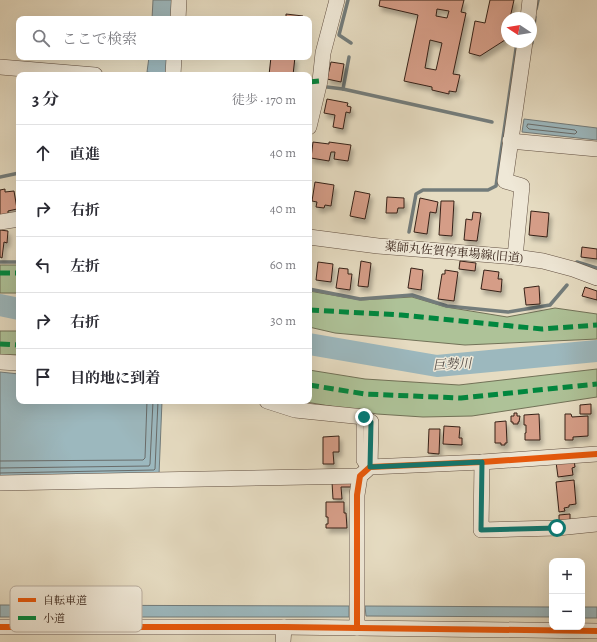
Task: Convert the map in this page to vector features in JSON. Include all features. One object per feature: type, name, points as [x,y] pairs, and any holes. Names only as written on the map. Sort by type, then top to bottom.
[{"type":"street","points":[[178,16],[179,0]]},
{"type":"street","points":[[312,114],[323,53],[337,0]]},
{"type":"street","points":[[529,12],[530,0]]},
{"type":"street","points":[[515,257],[522,186],[504,181],[524,48]]},
{"type":"street","points":[[173,72],[174,60]]},
{"type":"street","points":[[0,67],[59,72]]},
{"type":"street","points":[[510,141],[597,149]]},
{"type":"street","points":[[0,222],[16,219]]},
{"type":"street","name":"薬師丸佐賀停車場線(旧道)","points":[[312,237],[378,246],[515,257],[543,261],[597,278]]},
{"type":"street","points":[[0,362],[16,362]]},
{"type":"street","points":[[276,404],[295,410],[364,417],[371,422],[364,469],[357,495],[356,617]]},
{"type":"street","points":[[0,483],[364,469],[597,454]]},
{"type":"street","points":[[482,462],[481,530],[557,528],[597,524]]},
{"type":"street","points":[[142,627],[284,627],[356,617],[597,631]]},
{"type":"street","points":[[283,642],[284,627]]},
{"type":"green space","points":[[0,265],[16,265],[16,293],[0,293]]},
{"type":"green space","points":[[312,292],[361,300],[412,297],[446,307],[507,317],[555,308],[597,314],[597,339],[465,345],[335,333],[312,328]]},
{"type":"green space","points":[[0,331],[16,331],[16,355],[0,355]]},
{"type":"green space","points":[[597,369],[597,397],[472,416],[423,417],[377,414],[312,403],[312,370],[365,379],[459,385]]},
{"type":"water","points":[[153,0],[172,0],[171,16],[152,16]]},
{"type":"water","points":[[149,60],[167,60],[166,72],[147,72]]},
{"type":"water","points":[[524,119],[597,128],[597,140],[522,132]]},
{"type":"water","points":[[0,372],[16,374],[16,404],[162,404],[159,475],[0,476]]},
{"type":"water","points":[[0,605],[10,605],[10,617],[0,617]]},
{"type":"water","points":[[142,605],[349,606],[349,617],[142,617]]},
{"type":"water","points":[[365,606],[549,607],[549,617],[366,616]]},
{"type":"water","points":[[585,607],[597,607],[597,618],[585,618]]},
{"type":"building","points":[[380,0],[464,0],[461,12],[466,13],[453,74],[460,75],[456,92],[449,91],[449,94],[432,90],[432,87],[404,81],[418,15],[379,6]],"holes":[[[437,9],[449,11],[447,18],[436,16]],[[430,40],[442,43],[436,70],[425,68]]]},
{"type":"building","points":[[490,0],[514,0],[511,12],[501,12],[501,43],[480,56],[469,53],[475,21],[485,23]]},
{"type":"building","points":[[286,14],[303,16],[286,16]]},
{"type":"building","points":[[271,60],[295,60],[293,72],[269,72]]},
{"type":"building","points":[[331,62],[344,64],[341,82],[327,79]]},
{"type":"building","points":[[327,99],[348,103],[347,106],[351,107],[350,113],[346,112],[343,129],[333,127],[335,115],[324,113]]},
{"type":"building","points":[[313,142],[329,144],[329,142],[351,145],[348,161],[334,159],[335,152],[331,152],[329,161],[312,158]]},
{"type":"building","points":[[315,182],[334,185],[331,206],[325,205],[324,208],[316,207],[317,202],[312,201]]},
{"type":"building","points":[[5,189],[5,192],[14,191],[16,209],[8,211],[8,214],[0,215],[0,190]]},
{"type":"building","points":[[355,191],[370,194],[365,219],[350,216]]},
{"type":"building","points":[[387,197],[404,198],[404,208],[398,208],[397,213],[386,213]]},
{"type":"building","points":[[420,198],[438,202],[436,213],[430,212],[427,234],[414,232]]},
{"type":"building","points":[[441,201],[454,201],[452,236],[439,235]]},
{"type":"building","points":[[531,211],[549,213],[547,237],[529,235]]},
{"type":"building","points":[[473,212],[481,213],[477,241],[464,240],[466,219],[472,220]]},
{"type":"building","points":[[0,230],[8,231],[7,243],[4,242],[2,258],[0,257]]},
{"type":"building","points":[[582,247],[597,249],[597,259],[581,257]]},
{"type":"building","points":[[361,261],[371,263],[368,287],[358,286]]},
{"type":"building","points":[[460,261],[476,263],[475,271],[459,269]]},
{"type":"building","points":[[318,262],[333,264],[331,282],[316,280]]},
{"type":"building","points":[[339,268],[348,269],[348,274],[352,274],[350,290],[336,288]]},
{"type":"building","points":[[411,268],[423,270],[421,290],[408,288]]},
{"type":"building","points":[[445,270],[458,272],[454,301],[438,299],[442,274],[445,274]]},
{"type":"building","points":[[484,270],[499,272],[498,279],[502,279],[501,292],[481,289]]},
{"type":"building","points":[[539,286],[540,304],[526,305],[524,288]]},
{"type":"building","points":[[585,287],[597,291],[597,300],[582,296]]},
{"type":"building","points":[[591,404],[591,414],[580,414],[580,405]]},
{"type":"building","points":[[514,413],[517,413],[517,416],[520,416],[518,424],[513,424],[513,422],[511,422],[511,416],[514,416]]},
{"type":"building","points":[[539,414],[540,440],[525,440],[526,425],[524,425],[524,415]]},
{"type":"building","points":[[565,414],[571,414],[572,417],[588,416],[588,436],[573,437],[573,440],[565,440]]},
{"type":"building","points":[[506,421],[507,443],[505,443],[505,445],[501,445],[501,443],[495,443],[495,422]]},
{"type":"building","points":[[444,426],[460,427],[459,438],[462,438],[462,445],[443,444]]},
{"type":"building","points":[[429,429],[440,429],[439,454],[428,453]]},
{"type":"building","points":[[339,436],[339,452],[333,452],[334,464],[323,464],[323,437]]},
{"type":"building","points":[[574,460],[575,467],[572,468],[573,475],[558,477],[556,462]]},
{"type":"building","points":[[574,480],[576,504],[569,505],[569,507],[564,508],[565,511],[559,512],[556,482]]},
{"type":"building","points":[[353,481],[353,487],[341,487],[342,499],[333,499],[332,482]]},
{"type":"building","points":[[326,502],[344,502],[344,513],[346,513],[347,528],[326,528],[326,524],[328,524],[328,517],[326,517]]},
{"type":"building","points":[[570,514],[570,521],[559,522],[559,515]]},
{"type":"waterway","points":[[348,0],[339,35],[351,43]]},
{"type":"waterway","points":[[536,9],[538,0]]},
{"type":"waterway","points":[[409,232],[416,194],[423,190],[488,190],[496,186],[516,48]]},
{"type":"waterway","points":[[343,89],[349,57]]},
{"type":"waterway","points":[[327,87],[343,89],[492,122]]},
{"type":"waterway","points":[[0,177],[16,174]]},
{"type":"waterway","points":[[0,262],[16,262]]},
{"type":"waterway","points":[[577,262],[597,268]]},
{"type":"waterway","points":[[312,290],[360,299],[412,295],[447,306],[508,312],[550,305],[567,285]]},
{"type":"waterway","name":"巨勢川","points":[[0,305],[16,308]]},
{"type":"waterway","name":"巨勢川","points":[[312,345],[437,366],[597,351]]},
{"type":"marked path","points":[[312,82],[320,81]]},
{"type":"marked path","points":[[0,273],[16,273]]},
{"type":"marked path","points":[[312,310],[401,315],[542,329],[597,325]]},
{"type":"marked path","points":[[0,344],[16,345]]},
{"type":"marked path","points":[[312,385],[365,394],[461,398],[597,384]]},
{"type":"cycle path","points":[[357,628],[357,495],[360,476],[370,467],[482,462],[597,454]]},
{"type":"cycle path","points":[[0,627],[10,627]]},
{"type":"cycle path","points":[[142,627],[284,627],[597,631]]},
{"type":"route","points":[[364,417],[371,422],[370,467],[482,462],[481,530],[557,528]]}]
